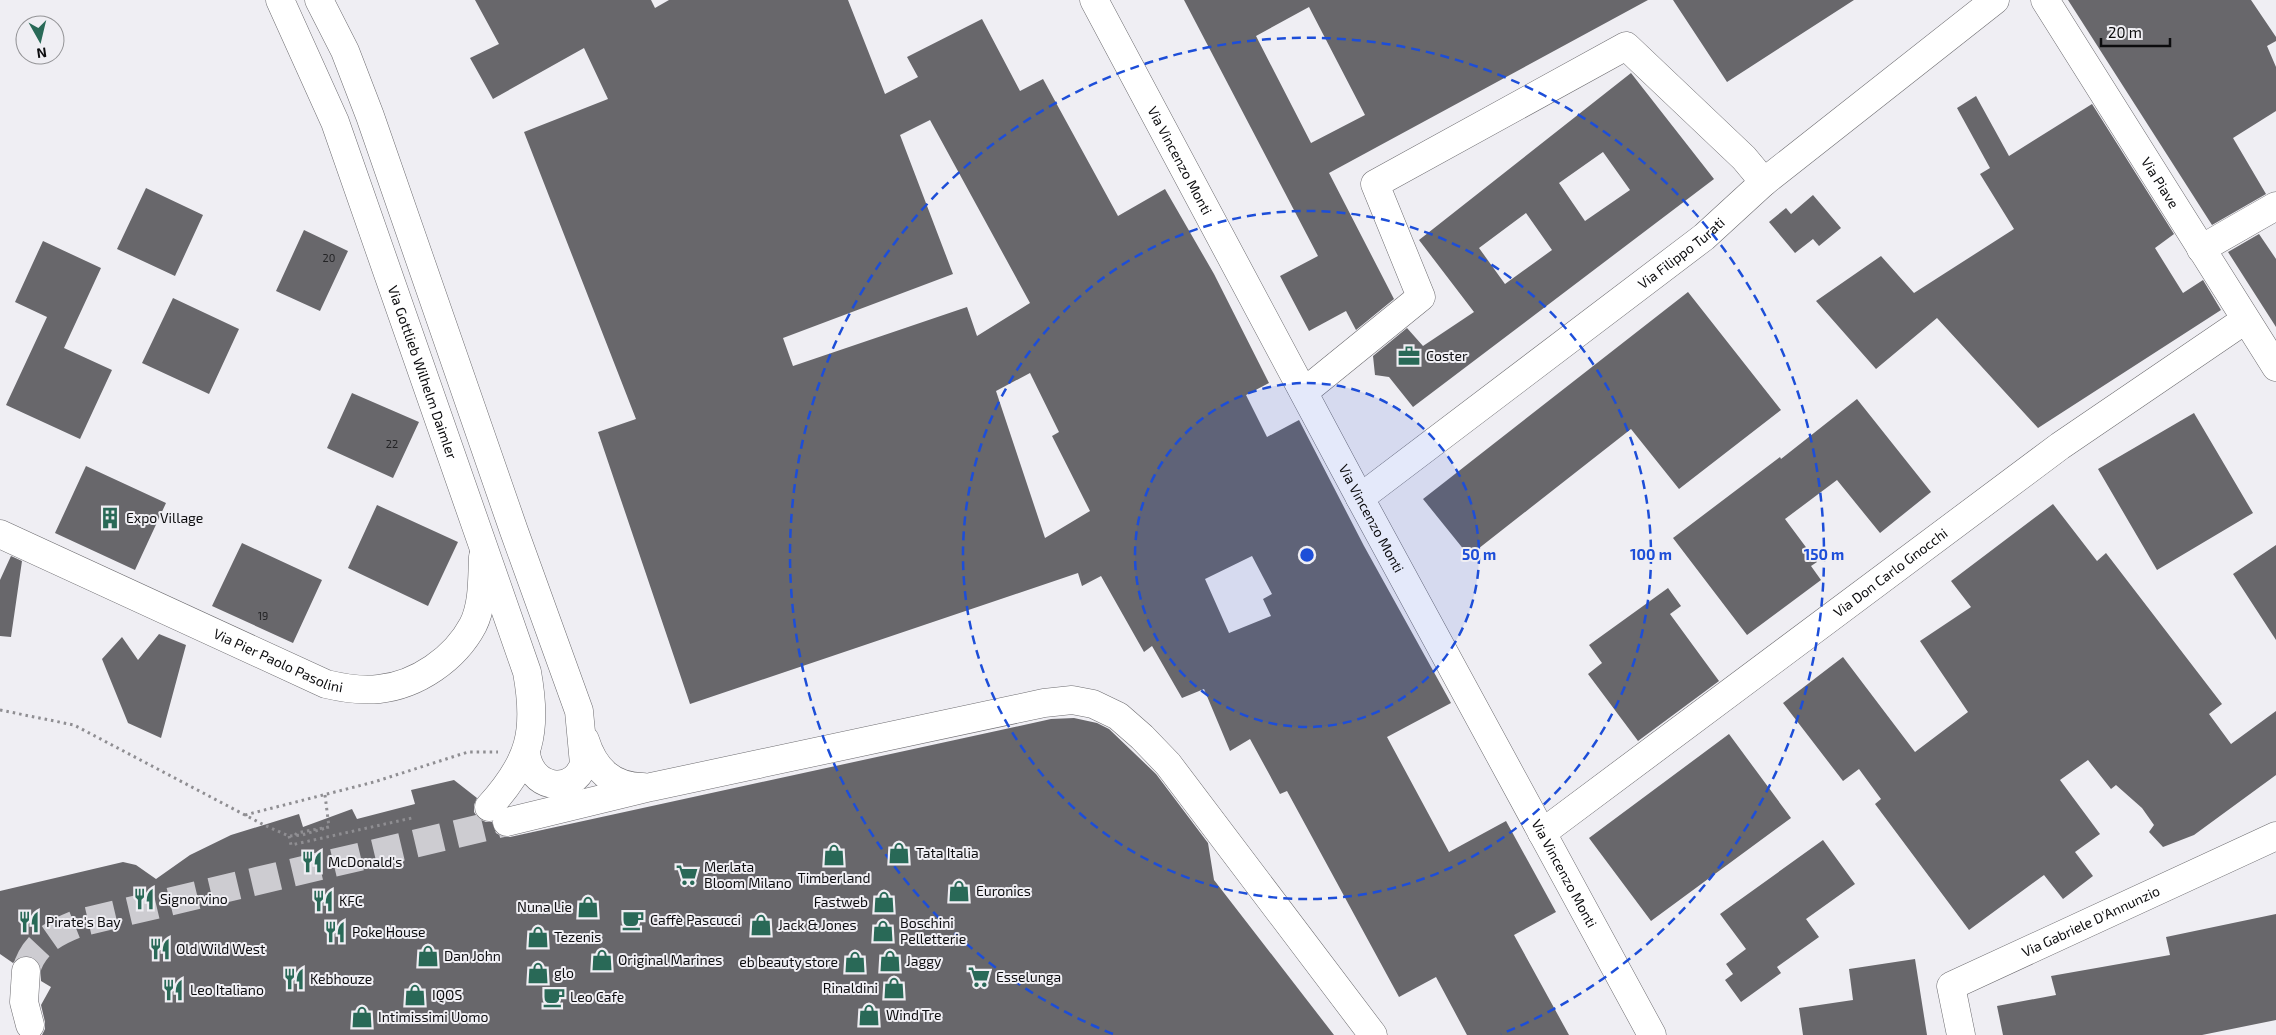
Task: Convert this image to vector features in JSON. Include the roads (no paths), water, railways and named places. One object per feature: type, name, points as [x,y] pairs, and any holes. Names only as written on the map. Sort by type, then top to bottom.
[{"type":"street","name":"Via Gottlieb Wilhelm Daimler","points":[[280,0],[335,122],[528,672],[532,698],[532,717],[516,752]]},
{"type":"street","points":[[318,0],[345,51],[370,116],[514,531],[579,711],[584,764],[581,772],[567,782],[548,784],[539,780],[527,762],[516,752]]},
{"type":"street","name":"Via Vincenzo Monti","points":[[1094,0],[1360,498],[1652,1035]]},
{"type":"street","name":"Via Filippo Turati","points":[[1360,498],[1704,237],[1764,182],[1995,0]]},
{"type":"street","name":"Via Piave","points":[[2045,0],[2245,320],[2276,366]]},
{"type":"street","points":[[1304,392],[1421,297],[1375,184],[1626,46],[1744,158],[1764,182]]},
{"type":"street","points":[[2201,249],[2276,206]]},
{"type":"street","name":"Via Don Carlo Gnocchi","points":[[1542,833],[2060,446],[2245,320]]},
{"type":"street","name":"Via Pier Paolo Pasolini","points":[[0,534],[326,684],[351,689],[379,689],[406,684],[429,671],[453,653],[473,624],[481,598],[484,544]]},
{"type":"street","points":[[516,752],[518,770],[507,787],[498,814],[651,787],[1044,703],[1072,700],[1093,704],[1118,716],[1168,764],[1373,1035]]},
{"type":"street","points":[[581,729],[588,752],[603,773],[620,784],[651,787]]},
{"type":"street","points":[[1192,796],[1197,828]]},
{"type":"street","name":"Via Gabriele D'Annunzio","points":[[1961,1035],[1951,986],[2276,836]]},
{"type":"street","points":[[26,971],[24,1002],[30,1025]]},
{"type":"tunnel","points":[[26,971],[34,953],[46,940],[79,923],[507,822]]},
{"type":"place","name":"Coster","points":[[1409,356]]},
{"type":"place","name":"Expo Village","points":[[110,518]]},
{"type":"place","name":"Tata Italia","points":[[899,853]]},
{"type":"place","name":"Timberland","points":[[834,855]]},
{"type":"place","name":"McDonald's","points":[[312,862]]},
{"type":"place","name":"Merlata Bloom Milano","points":[[687,875]]},
{"type":"place","name":"Euronics","points":[[959,891]]},
{"type":"place","name":"Signorvino","points":[[144,899]]},
{"type":"place","name":"KFC","points":[[323,901]]},
{"type":"place","name":"Fastweb","points":[[884,902]]},
{"type":"place","name":"Nuna Lie","points":[[588,907]]},
{"type":"place","name":"Caffè Pascucci","points":[[633,920]]},
{"type":"place","name":"Pirate's Bay","points":[[29,922]]},
{"type":"place","name":"Jack & Jones","points":[[761,925]]},
{"type":"place","name":"Boschini Pelletterie","points":[[883,931]]},
{"type":"place","name":"Poke House","points":[[335,932]]},
{"type":"place","name":"Tezenis","points":[[538,937]]},
{"type":"place","name":"Old Wild West","points":[[160,949]]},
{"type":"place","name":"Dan John","points":[[428,956]]},
{"type":"place","name":"Original Marines","points":[[602,960]]},
{"type":"place","name":"Jaggy","points":[[890,961]]},
{"type":"place","name":"eb beauty store","points":[[855,962]]},
{"type":"place","name":"glo","points":[[538,973]]},
{"type":"place","name":"Esselunga","points":[[979,977]]},
{"type":"place","name":"Kebhouze","points":[[294,979]]},
{"type":"place","name":"Rinaldini","points":[[894,988]]},
{"type":"place","name":"Leo Italiano","points":[[173,990]]},
{"type":"place","name":"IQOS","points":[[415,995]]},
{"type":"place","name":"Leo Cafe","points":[[554,997]]},
{"type":"place","name":"Wind Tre","points":[[869,1015]]},
{"type":"place","name":"Intimissimi Uomo","points":[[362,1017]]}]
